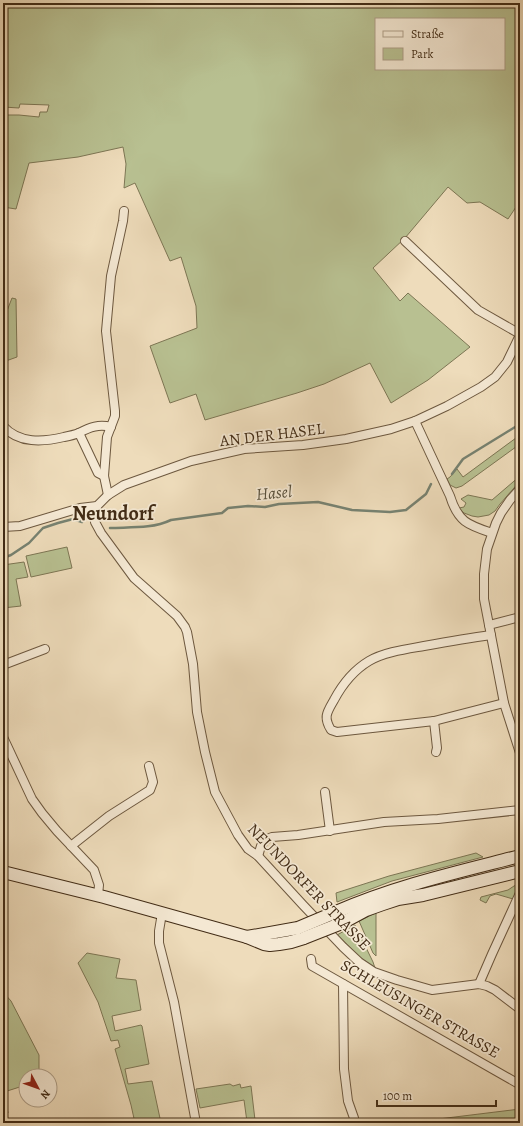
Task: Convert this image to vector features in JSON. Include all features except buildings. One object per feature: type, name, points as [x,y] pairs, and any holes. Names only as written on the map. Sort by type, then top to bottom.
[{"type":"main road","points":[[339,918],[358,902],[400,888],[520,856]]},
{"type":"main road","points":[[3,872],[98,895],[247,937],[301,933],[339,918],[398,899],[424,895],[518,872]]},
{"type":"street","points":[[108,495],[104,476],[107,437],[115,411],[106,331],[107,310],[111,276],[124,211]]},
{"type":"street","points":[[405,241],[478,310],[520,335]]},
{"type":"street","name":"AN DER HASEL","points":[[97,506],[108,495],[124,485],[191,461],[244,449],[303,445],[346,439],[390,429],[415,421],[447,406],[481,387],[495,377],[508,362],[520,335]]},
{"type":"street","points":[[415,421],[450,496],[454,509],[467,524],[492,533]]},
{"type":"street","points":[[3,426],[12,434],[24,439],[40,442],[50,441],[79,433],[94,426],[111,427]]},
{"type":"street","points":[[79,433],[98,473],[104,476]]},
{"type":"street","points":[[520,489],[501,513],[492,533],[487,549],[484,574],[484,599],[504,703],[517,737],[520,753]]},
{"type":"street","points":[[3,527],[20,526],[80,508],[97,506]]},
{"type":"street","name":"NEUNDORFER STRASSE","points":[[97,506],[94,514],[95,522],[101,533],[134,578],[177,616],[185,627],[193,664],[197,712],[215,792],[238,835],[248,849],[258,856],[336,940],[359,962],[374,972],[432,990],[480,984]]},
{"type":"street","points":[[489,625],[520,617]]},
{"type":"street","points":[[491,635],[397,651],[369,661],[346,682],[335,698],[328,711],[326,718],[327,724],[331,730],[337,732],[434,721],[504,703]]},
{"type":"street","points":[[3,665],[45,649]]},
{"type":"street","points":[[434,721],[437,748],[436,752]]},
{"type":"street","points":[[3,737],[32,799],[57,832],[94,870],[100,885],[98,895]]},
{"type":"street","points":[[71,846],[109,816],[150,790],[153,782],[149,766]]},
{"type":"street","points":[[325,792],[330,831]]},
{"type":"street","points":[[258,856],[265,840],[272,837],[330,831],[384,822],[438,819],[520,810]]},
{"type":"street","points":[[520,893],[480,984],[495,990],[520,1009]]},
{"type":"street","points":[[162,913],[159,943],[174,1002],[196,1123]]},
{"type":"street","name":"SCHLEUSINGER STRASSE","points":[[311,958],[312,966],[517,1083],[520,1083]]},
{"type":"street","points":[[343,984],[344,1068],[348,1101],[354,1118]]},
{"type":"street","points":[[520,1019],[520,1032]]},
{"type":"green space","points":[[3,3],[520,3],[520,201],[508,219],[480,202],[467,203],[448,187],[405,238],[373,268],[400,301],[408,293],[470,347],[428,380],[391,403],[370,363],[324,384],[205,420],[196,394],[170,403],[150,346],[197,328],[196,306],[181,257],[170,261],[135,183],[124,188],[126,164],[123,147],[78,157],[29,163],[16,209],[3,207],[3,115],[39,117],[40,112],[47,112],[49,105],[20,104],[19,108],[3,107]]},
{"type":"green space","points":[[12,298],[16,299],[17,357],[3,362],[3,321]]},
{"type":"green space","points":[[520,435],[520,444],[462,486],[456,488],[450,485],[447,479],[457,469],[463,477]]},
{"type":"green space","points":[[520,476],[520,481],[495,511],[489,515],[478,517],[472,516],[464,513],[459,508],[464,507],[466,503],[461,499],[468,495],[492,500]]},
{"type":"green space","points":[[67,547],[72,568],[31,577],[26,556]]},
{"type":"green space","points":[[24,562],[28,577],[16,579],[21,606],[3,608],[3,565]]},
{"type":"green space","points":[[476,853],[483,857],[392,881],[337,902],[336,893],[389,876]]},
{"type":"green space","points":[[520,883],[513,899],[496,894],[490,896],[486,903],[480,900],[481,897],[508,890]]},
{"type":"green space","points":[[376,913],[376,956],[373,953],[359,921]]},
{"type":"green space","points":[[355,925],[375,968],[361,958],[337,935]]},
{"type":"green space","points":[[87,953],[120,959],[116,978],[136,980],[141,1010],[112,1016],[115,1031],[142,1026],[149,1064],[125,1069],[128,1084],[152,1081],[161,1123],[135,1123],[115,1049],[120,1047],[118,1040],[111,1041],[98,1002],[78,963]]},
{"type":"green space","points":[[3,992],[11,1001],[39,1055],[39,1068],[18,1068],[18,1088],[4,1092],[8,1113],[3,1115]]},
{"type":"green space","points":[[230,1084],[233,1086],[240,1084],[241,1088],[251,1086],[255,1120],[247,1122],[244,1100],[200,1108],[196,1089]]},
{"type":"green space","points":[[520,1109],[520,1123],[406,1123]]},
{"type":"waterway","name":"Hasel","points":[[452,474],[463,459],[520,424]]},
{"type":"waterway","name":"Hasel","points":[[110,528],[149,526],[171,520],[222,513],[228,508],[248,506],[265,507],[279,504],[318,502],[352,510],[390,512],[406,510],[426,494],[431,484]]},
{"type":"waterway","name":"Hasel","points":[[3,558],[11,555],[29,543],[43,528],[73,519],[82,522]]},
{"type":"district","name":"Neundorf","points":[[113,513]]}]
